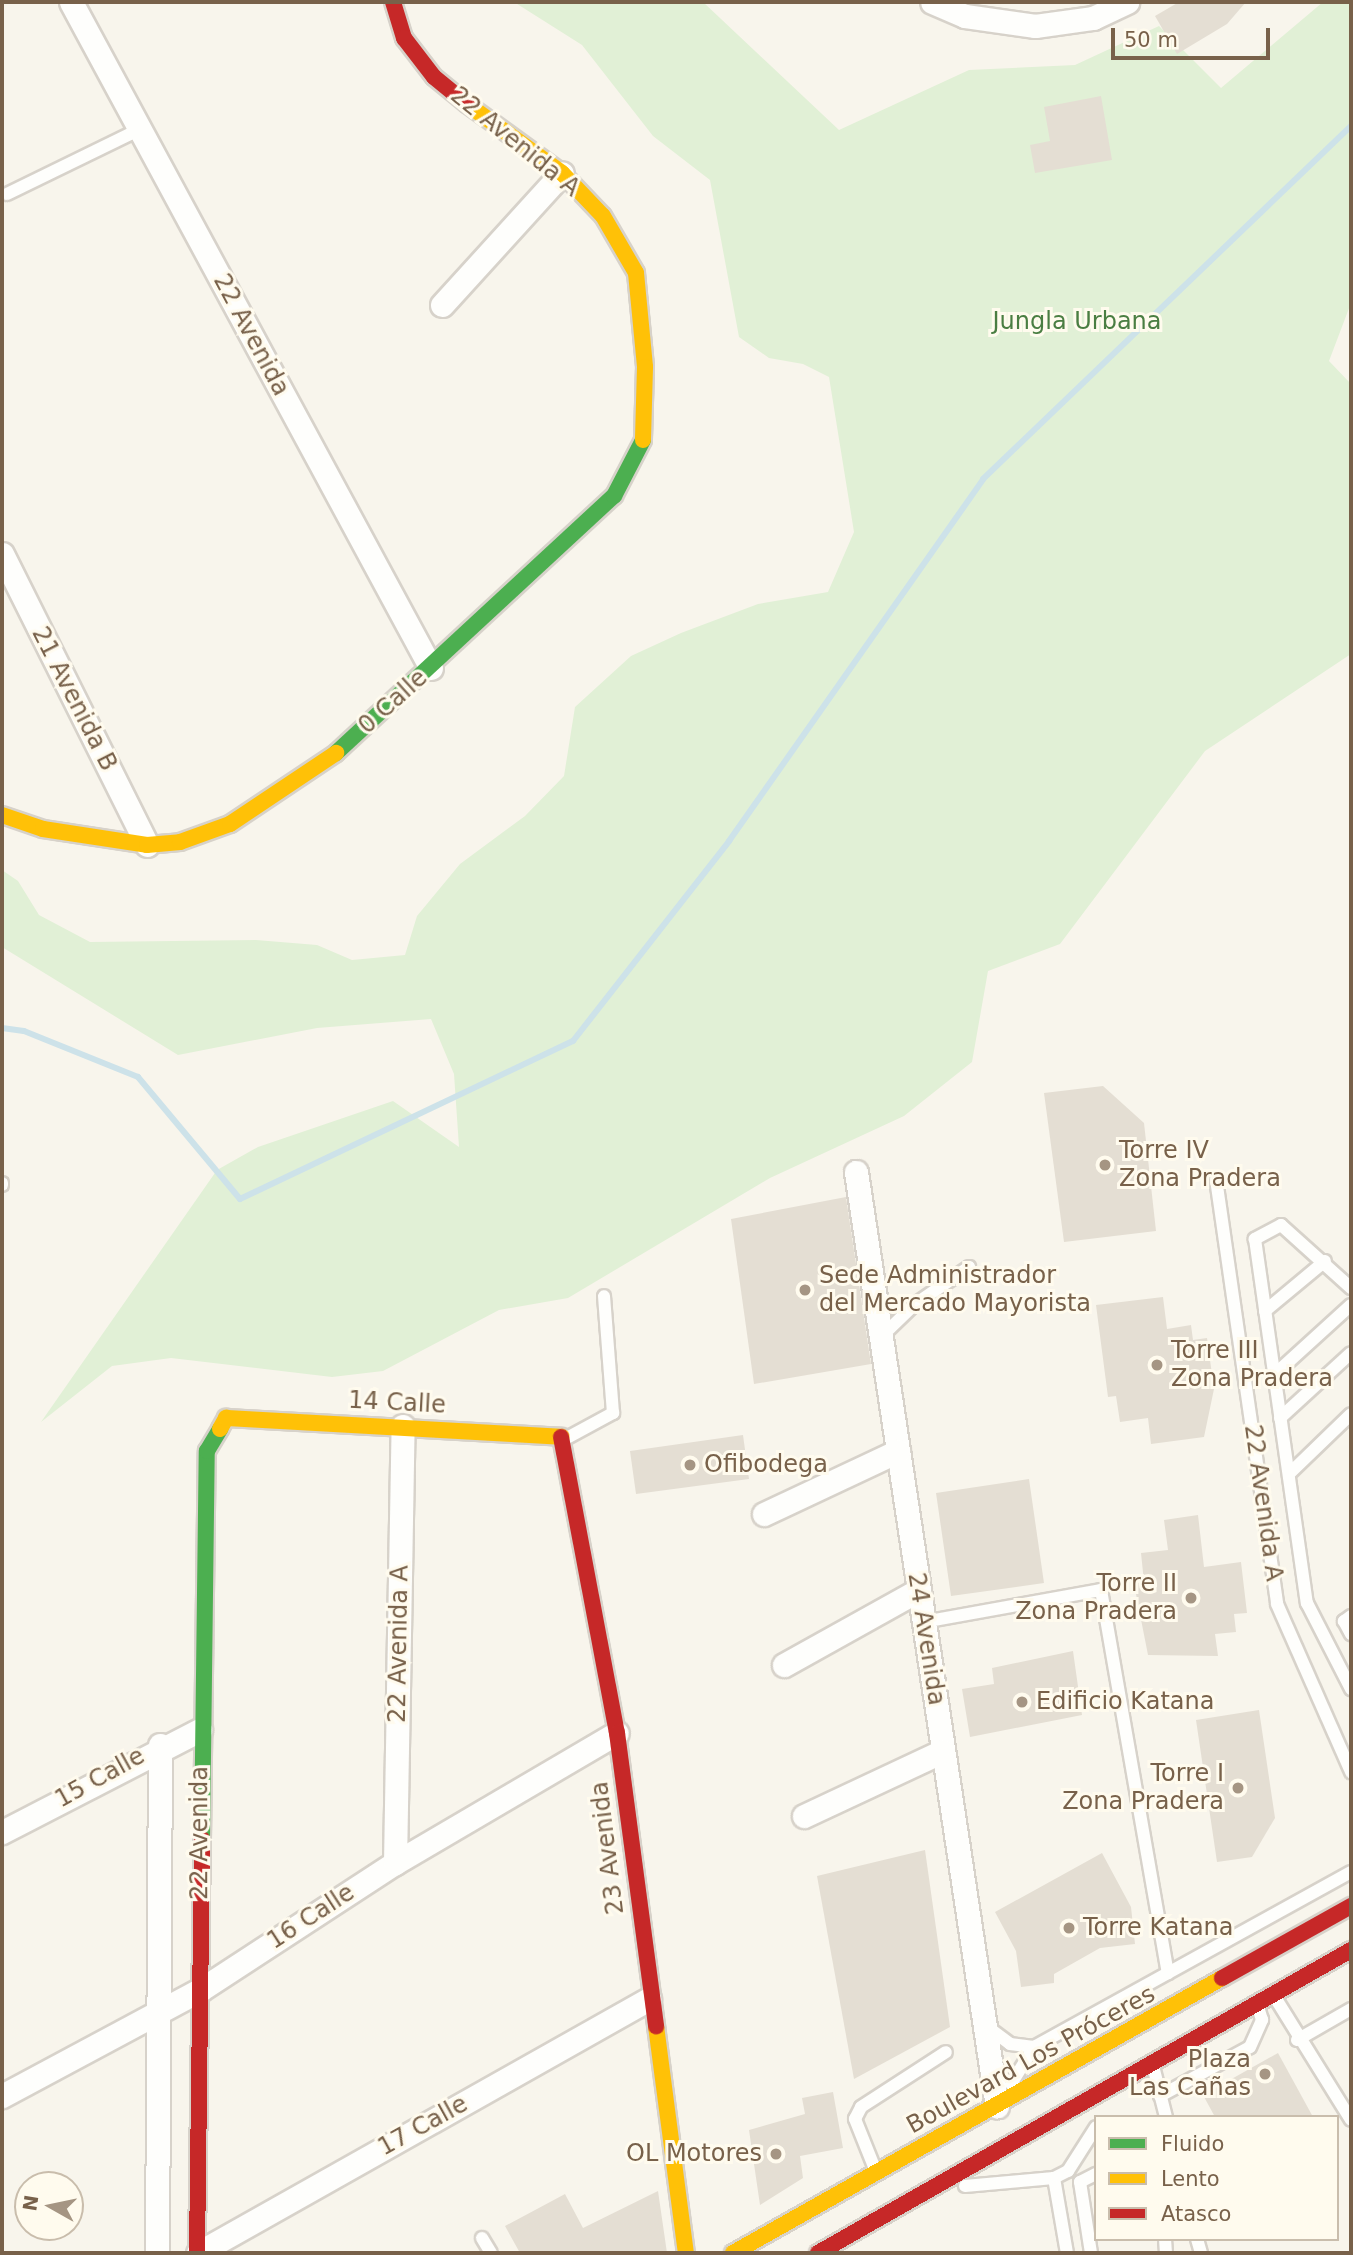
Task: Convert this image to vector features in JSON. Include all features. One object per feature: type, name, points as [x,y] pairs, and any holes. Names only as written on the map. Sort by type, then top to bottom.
[{"type":"main road","name":"22 Avenida A","points":[[393,2],[404,38],[434,77],[517,145],[562,173],[603,216],[636,273],[645,367]]},
{"type":"main road","name":"0 Calle","points":[[2,815],[43,829],[147,845],[180,842],[230,824],[318,769],[431,668],[614,496],[643,438],[645,367]]},
{"type":"main road","name":"14 Calle","points":[[226,1418],[550,1432],[565,1439]]},
{"type":"main road","name":"22 Avenida","points":[[197,2253],[200,1730],[207,1451],[226,1418]]},
{"type":"main road","name":"23 Avenida","points":[[565,1439],[617,1733],[649,1999],[686,2253]]},
{"type":"main road","name":"Boulevard Los Próceres","points":[[733,2253],[1351,1906]]},
{"type":"main road","points":[[818,2253],[1126,2075],[1351,1950]]},
{"type":"street","name":"22 Avenida","points":[[71,2],[431,668]]},
{"type":"street","points":[[932,2],[965,16],[1035,26],[1093,18],[1127,2]]},
{"type":"street","points":[[442,305],[562,173]]},
{"type":"street","name":"21 Avenida B","points":[[2,554],[147,845]]},
{"type":"street","name":"24 Avenida","points":[[856,1172],[997,2106]]},
{"type":"street","name":"22 Avenida A","points":[[395,1863],[403,1426]]},
{"type":"street","points":[[764,1514],[898,1451]]},
{"type":"street","points":[[784,1665],[919,1590]]},
{"type":"street","name":"15 Calle","points":[[2,1832],[160,1745],[200,1730]]},
{"type":"street","name":"16 Calle","points":[[2,2096],[200,1990],[395,1863],[617,1733]]},
{"type":"street","name":"22 Avenida","points":[[157,2253],[160,1745]]},
{"type":"street","points":[[804,1816],[943,1751]]},
{"type":"street","name":"17 Calle","points":[[197,2253],[649,1999]]},
{"type":"lane","points":[[6,194],[140,129]]},
{"type":"lane","name":"22 Avenida A","points":[[1216,1179],[1277,1604],[1351,1772]]},
{"type":"lane","points":[[1351,1288],[1325,1261],[1281,1225],[1255,1239],[1280,1418],[1291,1472],[1307,1603],[1351,1689]]},
{"type":"lane","points":[[1265,1311],[1325,1261]]},
{"type":"lane","points":[[881,1338],[969,1267]]},
{"type":"lane","points":[[565,1439],[612,1413],[604,1296]]},
{"type":"lane","points":[[1274,1375],[1351,1305]]},
{"type":"lane","points":[[1280,1418],[1351,1353]]},
{"type":"lane","points":[[1291,1472],[1351,1414]]},
{"type":"lane","points":[[923,1622],[1101,1590],[1168,1973]]},
{"type":"lane","points":[[1351,1616],[1344,1621],[1351,1634]]},
{"type":"lane","points":[[997,2106],[1034,2047],[1351,1872]]},
{"type":"lane","points":[[1274,1993],[1297,2040],[1351,2120]]},
{"type":"lane","points":[[1160,2096],[1250,2047],[1262,2020],[1256,2003]]},
{"type":"lane","points":[[1297,2040],[1351,2009]]},
{"type":"lane","points":[[985,2025],[1010,2044],[1034,2047]]},
{"type":"lane","points":[[877,2173],[855,2119],[861,2107],[946,2052]]},
{"type":"lane","points":[[1152,2062],[1165,2115]]},
{"type":"lane","points":[[1108,2106],[1126,2075]]},
{"type":"lane","points":[[920,2194],[1016,2177],[1054,2178],[1068,2171],[1094,2130]]},
{"type":"lane","points":[[1091,2253],[1080,2190],[1083,2178],[1094,2175]]},
{"type":"lane","points":[[1054,2178],[1068,2253]]},
{"type":"lane","points":[[1059,2196],[1080,2190]]},
{"type":"lane","points":[[482,2238],[491,2253]]},
{"type":"green space","name":"Jungla Urbana","points":[[514,2],[703,2],[839,130],[969,70],[1075,65],[1159,26],[1221,88],[1323,2],[1351,2],[1351,303],[1329,361],[1351,384],[1351,654],[1205,751],[1060,944],[988,971],[972,1062],[904,1116],[770,1178],[568,1298],[499,1310],[383,1371],[332,1377],[171,1358],[112,1366],[41,1422],[217,1170],[258,1147],[393,1101],[459,1147],[454,1074],[431,1019],[317,1028],[178,1055],[2,947],[2,870],[18,881],[39,915],[90,942],[256,940],[317,945],[352,960],[405,955],[417,916],[460,864],[525,816],[564,776],[575,707],[631,656],[681,633],[758,604],[828,592],[854,532],[829,377],[803,364],[769,358],[739,337],[710,180],[653,136],[582,45]]},
{"type":"building","points":[[1179,2],[1246,2],[1227,24],[1177,54],[1155,16]]},
{"type":"building","points":[[1101,96],[1112,160],[1035,173],[1030,145],[1050,141],[1044,107]]},
{"type":"building","name":"Torre IV Zona Pradera","points":[[1103,1086],[1144,1123],[1156,1231],[1064,1242],[1044,1093]]},
{"type":"building","name":"Sede Administrador del Mercado Mayorista","points":[[846,1197],[871,1364],[754,1384],[731,1219]]},
{"type":"building","name":"Torre III Zona Pradera","points":[[1163,1297],[1167,1329],[1191,1325],[1193,1340],[1207,1338],[1214,1389],[1204,1437],[1151,1444],[1148,1418],[1120,1422],[1116,1396],[1108,1397],[1096,1305]]},
{"type":"building","name":"Ofibodega","points":[[743,1435],[749,1479],[636,1494],[630,1451]]},
{"type":"building","points":[[1029,1479],[1044,1583],[951,1596],[936,1493]]},
{"type":"building","name":"Torre II Zona Pradera","points":[[1198,1515],[1204,1567],[1241,1562],[1247,1613],[1234,1614],[1236,1632],[1215,1634],[1218,1656],[1148,1655],[1134,1584],[1144,1582],[1141,1553],[1168,1550],[1164,1520]]},
{"type":"building","name":"Edificio Katana","points":[[1073,1651],[1082,1715],[970,1737],[962,1689],[994,1684],[992,1668]]},
{"type":"building","name":"Torre I Zona Pradera","points":[[1259,1710],[1275,1818],[1252,1857],[1217,1862],[1196,1720]]},
{"type":"building","points":[[925,1850],[950,2027],[854,2079],[817,1876]]},
{"type":"building","name":"Torre Katana","points":[[1102,1853],[1131,1907],[1135,1944],[1100,1948],[1054,1974],[1054,1983],[1021,1987],[1016,1951],[995,1912]]},
{"type":"building","name":"Plaza Las Cañas","points":[[1278,2053],[1312,2115],[1214,2115],[1203,2095]]},
{"type":"building","points":[[833,2092],[843,2148],[800,2156],[803,2178],[760,2205],[749,2130],[805,2114],[802,2098]]},
{"type":"building","points":[[658,2191],[667,2253],[520,2253],[505,2226],[565,2194],[583,2228]]},
{"type":"waterway","points":[[2,1028],[24,1031],[138,1077],[240,1199],[573,1041],[729,841],[983,479],[1351,126]]},
{"type":"traffic: fast","points":[[336,753],[614,496],[643,440]]},
{"type":"traffic: fast","points":[[202,1839],[207,1451],[220,1429]]},
{"type":"traffic: slow","points":[[467,104],[562,173],[603,216],[636,273],[645,367],[643,440]]},
{"type":"traffic: slow","points":[[2,815],[43,829],[147,845],[180,842],[230,824],[336,753]]},
{"type":"traffic: slow","points":[[220,1429],[226,1418],[561,1437]]},
{"type":"traffic: slow","points":[[733,2253],[1222,1978]]},
{"type":"traffic: slow","points":[[656,2026],[686,2253]]},
{"type":"traffic: jam","points":[[393,2],[404,38],[434,77],[467,104]]},
{"type":"traffic: jam","points":[[561,1437],[617,1733],[656,2026]]},
{"type":"traffic: jam","points":[[197,2253],[202,1839]]},
{"type":"traffic: jam","points":[[1222,1978],[1351,1906]]},
{"type":"traffic: jam","points":[[818,2253],[1351,1950]]},
{"type":"place","name":"Torre IV Zona Pradera","points":[[1105,1165]]},
{"type":"place","name":"Sede Administrador del Mercado Mayorista","points":[[805,1290]]},
{"type":"place","name":"Torre III Zona Pradera","points":[[1157,1365]]},
{"type":"place","name":"Ofibodega","points":[[690,1465]]},
{"type":"place","name":"Torre II Zona Pradera","points":[[1191,1598]]},
{"type":"place","name":"Edificio Katana","points":[[1022,1702]]},
{"type":"place","name":"Torre I Zona Pradera","points":[[1238,1788]]},
{"type":"place","name":"Torre Katana","points":[[1069,1928]]},
{"type":"place","name":"Plaza Las Cañas","points":[[1265,2074]]},
{"type":"place","name":"OL Motores","points":[[776,2154]]}]
